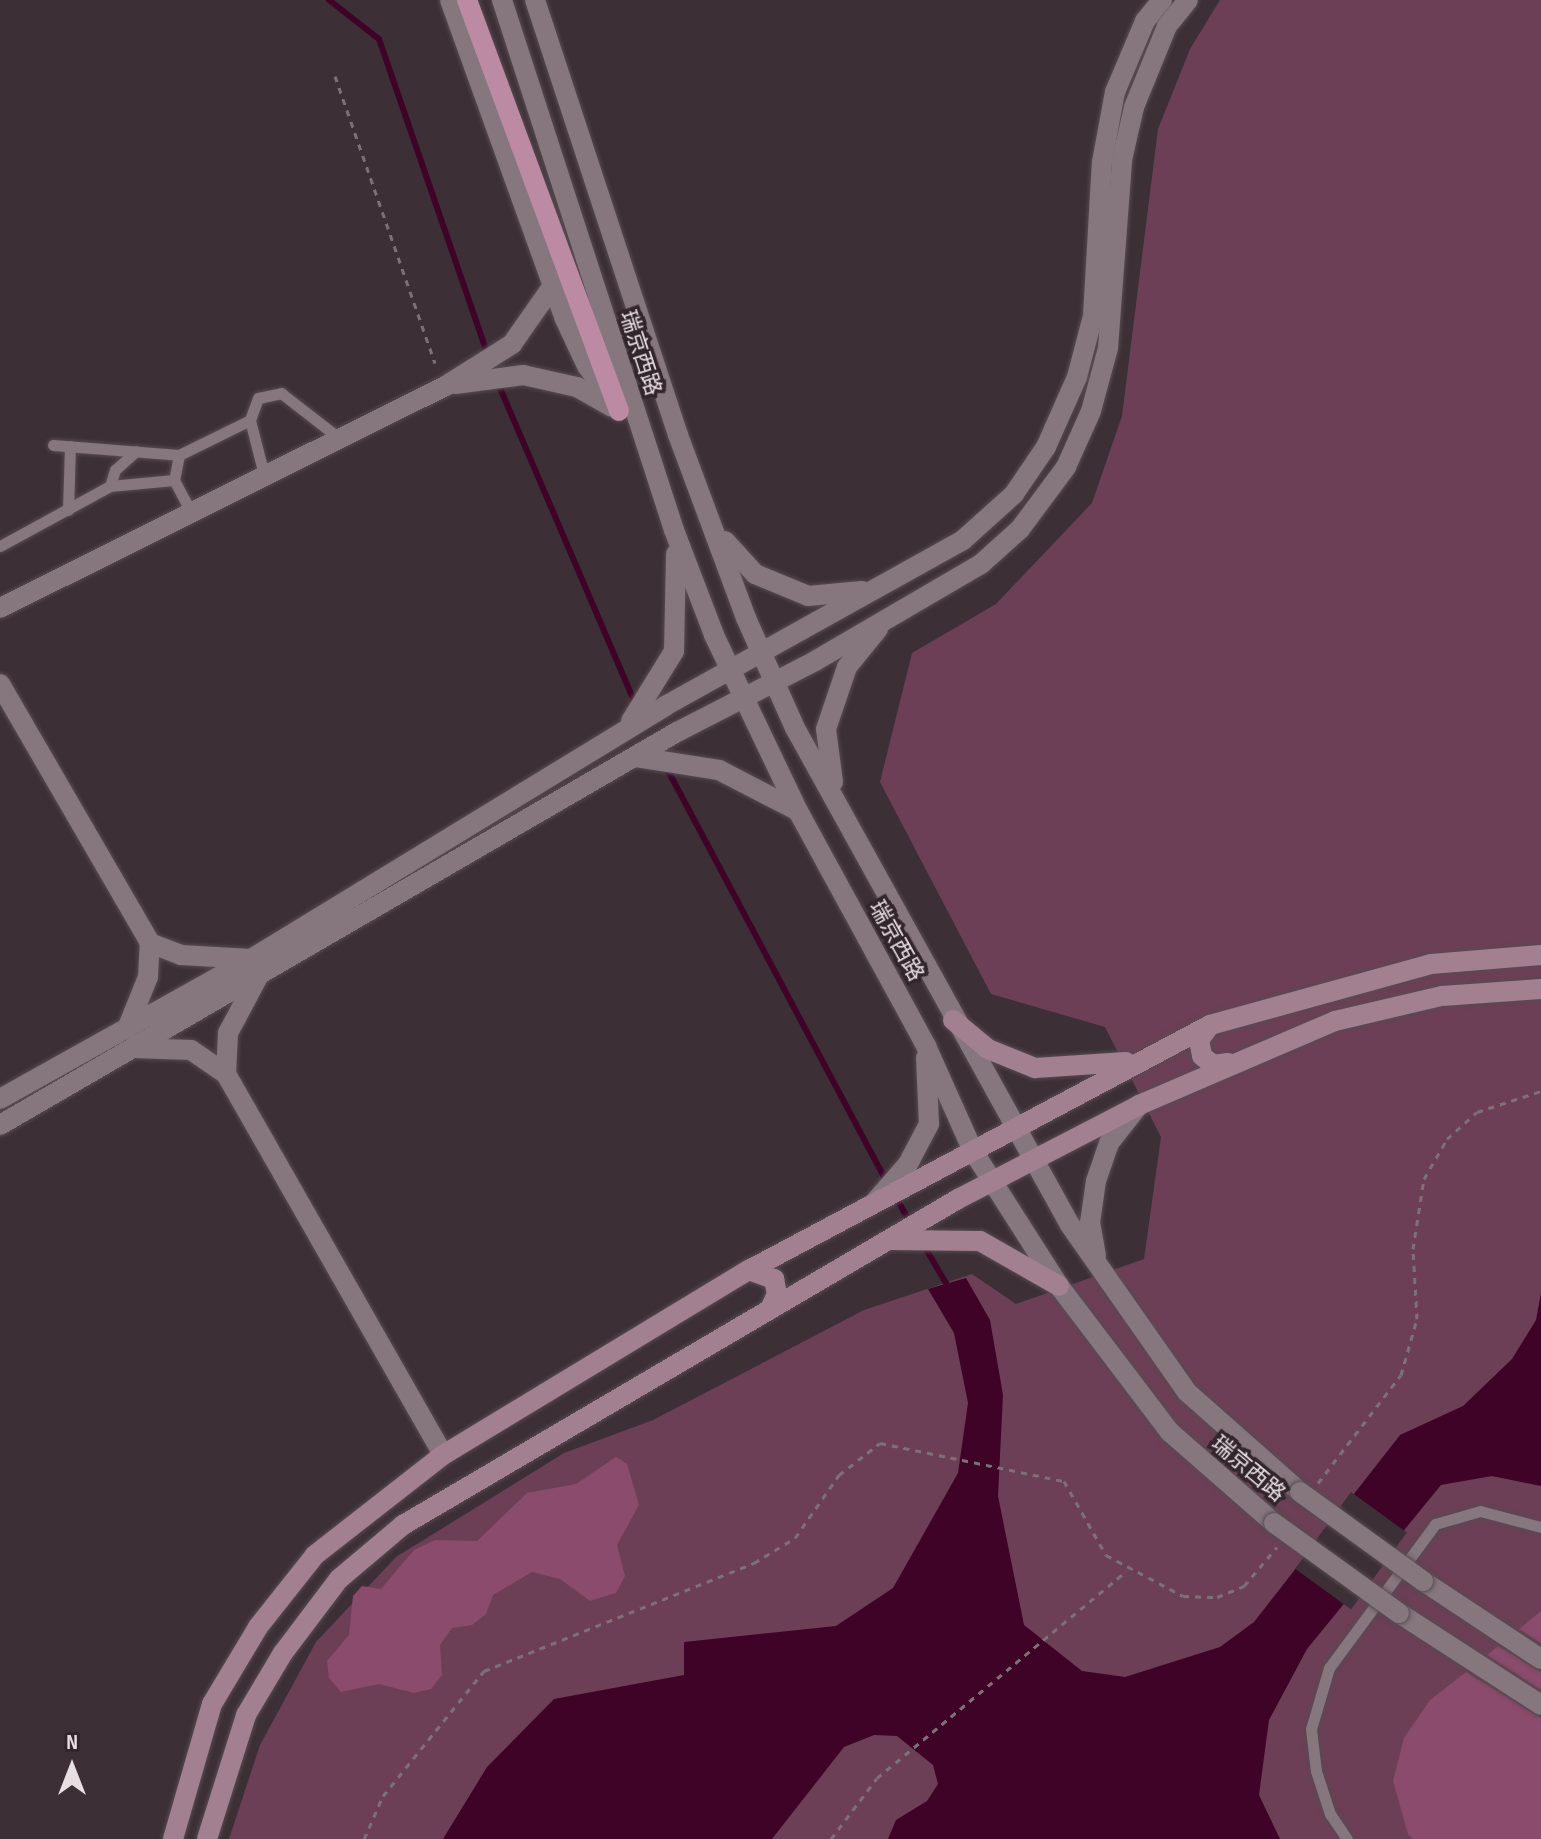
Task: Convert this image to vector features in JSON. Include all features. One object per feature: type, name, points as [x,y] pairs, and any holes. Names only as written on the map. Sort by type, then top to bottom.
[{"type":"main road","points":[[467,0],[482,31],[619,411]]},
{"type":"main road","points":[[173,1839],[212,1704],[258,1627],[315,1555],[443,1455],[749,1270],[1210,1025],[1431,964],[1541,955]]},
{"type":"main road","points":[[207,1839],[246,1715],[339,1579],[403,1525],[958,1199],[1032,1157],[1139,1105],[1230,1063],[1335,1021],[1442,996],[1541,989]]},
{"type":"main road","points":[[953,1020],[988,1049],[1035,1068],[1141,1060]]},
{"type":"main road","points":[[1210,1025],[1199,1040],[1202,1056],[1213,1065],[1230,1063]]},
{"type":"main road","points":[[892,1240],[980,1241],[1059,1286]]},
{"type":"main road","points":[[749,1270],[774,1279],[777,1294],[770,1309]]},
{"type":"street","points":[[450,0],[587,366],[647,452]]},
{"type":"street","name":"瑞京西路","points":[[502,0],[647,452],[674,530],[730,670],[798,811],[926,1046],[973,1151],[1059,1286],[1170,1432],[1279,1529],[1399,1613],[1541,1705]]},
{"type":"street","name":"瑞京西路","points":[[535,0],[678,435],[761,652],[953,1020],[1032,1157],[1097,1264],[1187,1392],[1423,1581],[1541,1659]]},
{"type":"street","points":[[226,1074],[228,1033],[256,966],[619,733],[661,696],[730,670],[963,540],[1014,494],[1046,447],[1077,377],[1093,316],[1102,162],[1115,92],[1145,21],[1162,0]]},
{"type":"street","points":[[0,1125],[130,1039],[256,966],[630,761],[677,732],[774,682],[981,564],[1020,529],[1066,467],[1108,348],[1122,160],[1134,107],[1167,26],[1188,0]]},
{"type":"street","points":[[0,608],[448,384],[512,344],[554,284]]},
{"type":"street","points":[[448,384],[523,375],[577,387],[619,411]]},
{"type":"street","points":[[661,696],[674,651],[678,620],[674,530]]},
{"type":"street","points":[[716,530],[755,574],[808,596],[870,590]]},
{"type":"street","points":[[834,790],[826,729],[847,667],[887,617]]},
{"type":"street","points":[[0,684],[150,943],[148,977],[130,1039]]},
{"type":"street","points":[[630,761],[719,770],[798,811]]},
{"type":"street","points":[[150,943],[181,955],[256,966]]},
{"type":"street","points":[[0,1099],[130,1039],[191,1050],[226,1074],[443,1455]]},
{"type":"street","points":[[873,1204],[908,1164],[929,1124],[926,1046]]},
{"type":"street","points":[[1097,1264],[1090,1223],[1096,1181],[1109,1143],[1139,1105]]},
{"type":"lane","points":[[264,475],[250,420],[258,398],[281,393],[339,438]]},
{"type":"lane","points":[[53,445],[179,455],[250,420]]},
{"type":"lane","points":[[68,510],[70,446]]},
{"type":"lane","points":[[110,486],[115,470],[136,451]]},
{"type":"lane","points":[[179,455],[174,480],[191,512]]},
{"type":"lane","points":[[0,546],[110,486],[174,480]]},
{"type":"lane","points":[[1347,1839],[1330,1814],[1313,1743],[1329,1668],[1435,1524],[1480,1511],[1541,1527]]},
{"type":"path","points":[[335,76],[435,363]]},
{"type":"path","points":[[1308,1490],[1401,1375],[1417,1319],[1415,1210],[1432,1166],[1447,1139],[1477,1112],[1541,1091]]},
{"type":"path","points":[[364,1839],[383,1796],[484,1671],[754,1563],[795,1538],[862,1453],[880,1443],[1048,1473],[1064,1481],[1106,1555],[1126,1570],[1183,1596],[1217,1597],[1244,1586],[1279,1529]]},
{"type":"path","points":[[831,1839],[877,1778],[1126,1570]]},
{"type":"shaded area","points":[[1220,0],[1541,0],[1541,1839],[229,1839],[260,1745],[316,1642],[396,1557],[564,1453],[653,1420],[864,1310],[972,1274],[1016,1304],[1144,1259],[1161,1137],[1105,1027],[991,994],[880,782],[912,653],[996,604],[1092,503],[1122,416],[1158,129],[1190,49]]},
{"type":"shaded area","points":[[966,1278],[990,1320],[1003,1395],[998,1496],[1024,1625],[1082,1671],[1125,1677],[1220,1647],[1254,1622],[1400,1435],[1463,1406],[1512,1359],[1536,1320],[1541,1293],[1541,1486],[1492,1476],[1441,1485],[1307,1649],[1269,1720],[1259,1795],[1280,1839],[888,1839],[896,1820],[927,1801],[938,1784],[933,1765],[897,1736],[874,1735],[844,1747],[772,1839],[443,1839],[487,1767],[554,1699],[684,1675],[684,1642],[836,1626],[893,1588],[958,1473],[968,1403],[954,1333],[928,1289]]},
{"type":"pier","points":[[1351,1492],[1407,1533],[1351,1609],[1295,1569]]},
{"type":"building","points":[[616,1457],[627,1464],[639,1505],[617,1545],[625,1576],[616,1593],[590,1601],[560,1579],[532,1572],[493,1595],[486,1614],[472,1625],[452,1628],[440,1645],[442,1675],[431,1689],[414,1693],[379,1684],[341,1692],[329,1678],[327,1661],[349,1635],[353,1596],[362,1586],[381,1589],[414,1550],[435,1540],[477,1541],[527,1493],[576,1484]]},
{"type":"building","points":[[1541,1611],[1541,1643],[1519,1629]]},
{"type":"building","points":[[1498,1646],[1541,1672],[1541,1690],[1487,1655]]},
{"type":"building","points":[[1466,1672],[1541,1718],[1541,1839],[1413,1839],[1408,1834],[1393,1781],[1404,1738],[1430,1700]]},
{"type":"waterway","points":[[329,0],[379,39],[488,355]]},
{"type":"waterway","points":[[497,381],[636,705]]},
{"type":"waterway","points":[[665,765],[887,1183]]},
{"type":"waterway","points":[[895,1196],[911,1224]]},
{"type":"waterway","points":[[923,1244],[950,1290]]}]
